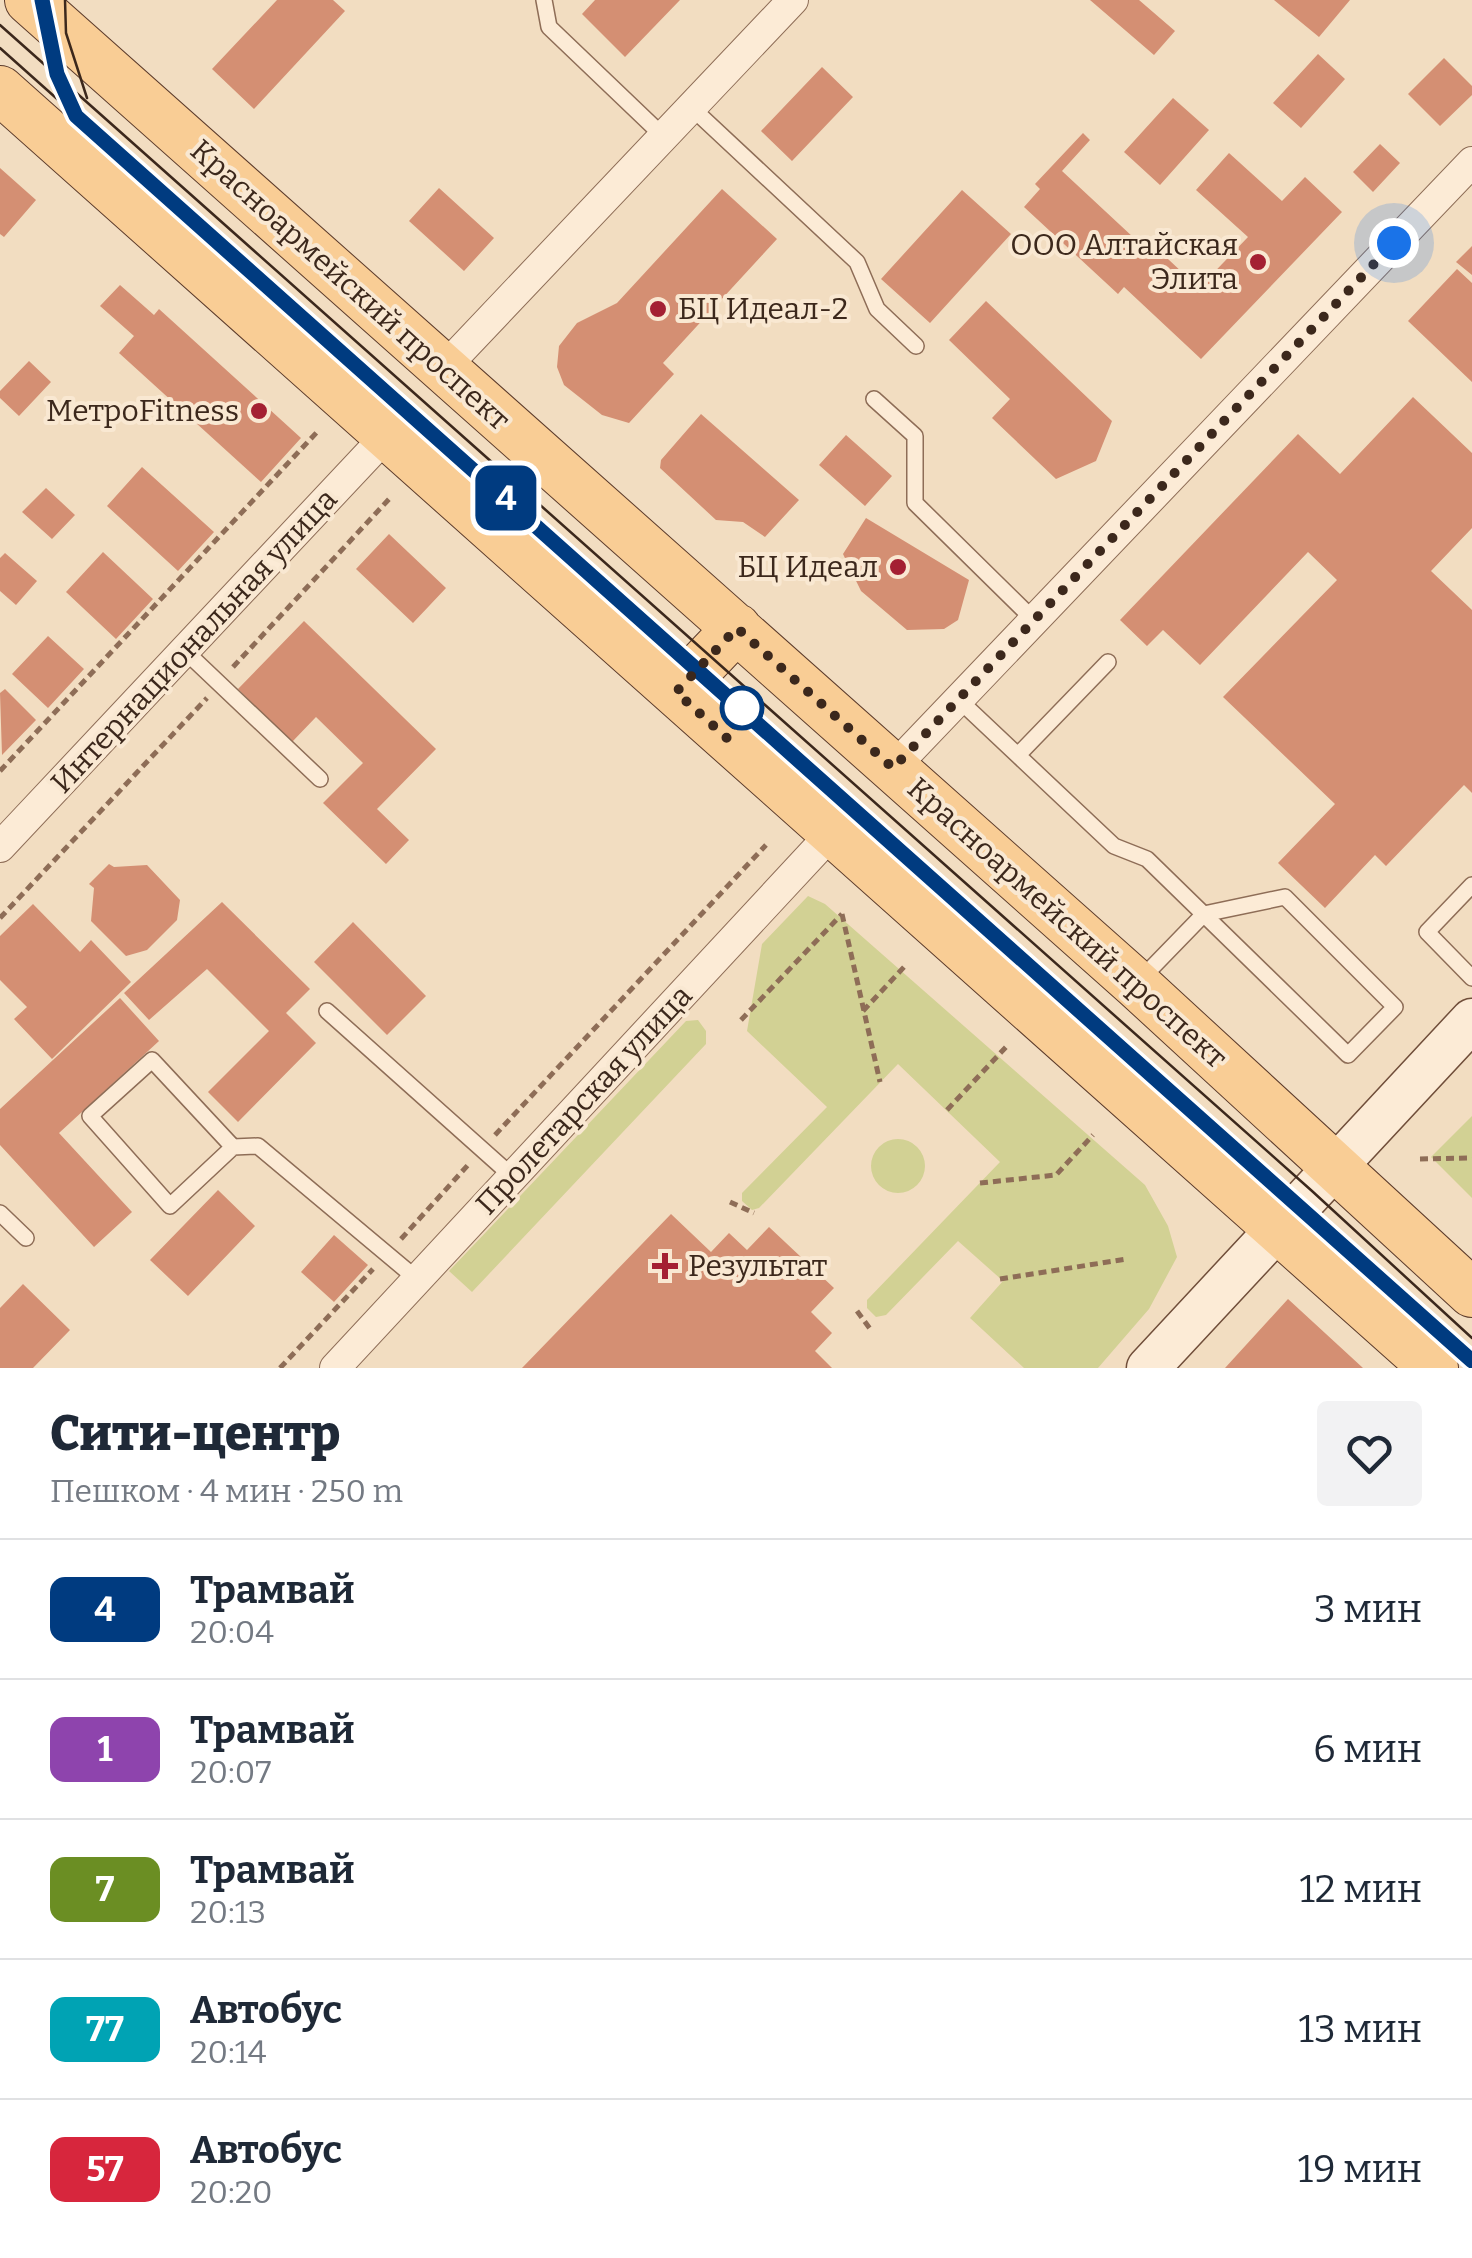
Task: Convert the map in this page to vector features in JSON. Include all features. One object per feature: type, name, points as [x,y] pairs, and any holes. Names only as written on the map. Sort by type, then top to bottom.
[{"type":"main road","name":"Красноармейский проспект","points":[[29,0],[1136,984],[1472,1293]]},
{"type":"main road","points":[[0,90],[1434,1368]]},
{"type":"main road","points":[[676,692],[737,628]]},
{"type":"main road","points":[[1148,1368],[1472,1020]]},
{"type":"street","points":[[444,368],[793,0]]},
{"type":"street","points":[[893,768],[1472,162]]},
{"type":"street","name":"Интернациональная улица","points":[[0,847],[387,435]]},
{"type":"street","name":"Пролетарская улица","points":[[344,1365],[832,833]]},
{"type":"lane","points":[[544,0],[549,27],[663,136]]},
{"type":"lane","points":[[691,107],[856,262],[877,309],[916,346]]},
{"type":"lane","points":[[874,399],[915,436],[916,503],[1034,620]]},
{"type":"lane","points":[[184,651],[320,779]]},
{"type":"lane","points":[[1018,754],[1108,662]]},
{"type":"lane","points":[[958,698],[1114,846],[1147,859],[1204,914],[1348,1055],[1395,1007],[1285,897],[1204,914],[1136,984]]},
{"type":"lane","points":[[1472,885],[1427,932],[1472,978]]},
{"type":"lane","points":[[327,1011],[513,1177]]},
{"type":"lane","points":[[234,1147],[152,1060],[90,1116],[170,1206],[234,1147],[258,1146],[418,1280]]},
{"type":"lane","points":[[0,1213],[26,1238]]},
{"type":"path","points":[[0,771],[318,432]]},
{"type":"path","points":[[0,918],[390,498]]},
{"type":"path","points":[[280,1368],[766,845]]},
{"type":"path","points":[[740,1020],[842,914],[880,1082]]},
{"type":"path","points":[[863,1011],[904,967]]},
{"type":"path","points":[[947,1110],[1006,1047]]},
{"type":"path","points":[[980,1182],[1056,1175],[1093,1135]]},
{"type":"path","points":[[1420,1159],[1472,1158]]},
{"type":"path","points":[[730,1202],[754,1212]]},
{"type":"path","points":[[1000,1279],[1127,1260]]},
{"type":"path","points":[[857,1311],[871,1330]]},
{"type":"shaded area","points":[[808,896],[825,904],[1145,1185],[1168,1226],[1177,1257],[1149,1309],[1098,1368],[1024,1368],[970,1318],[1003,1281],[958,1241],[886,1315],[876,1317],[867,1308],[867,1300],[1000,1162],[898,1064],[759,1208],[752,1210],[742,1201],[742,1193],[827,1107],[747,1031],[762,944]]},
{"type":"shaded area","points":[[698,1020],[706,1031],[706,1044],[472,1292],[449,1271],[686,1021]]},
{"type":"shaded area","points":[[1472,1116],[1472,1198],[1431,1157]]},
{"type":"shaded area","points":[[898,1139],[917,1147],[925,1166],[917,1185],[898,1193],[879,1185],[871,1166],[879,1147]]},
{"type":"building","points":[[277,0],[333,0],[345,11],[254,109],[212,69]]},
{"type":"building","points":[[595,0],[680,0],[625,57],[582,14]]},
{"type":"building","points":[[1090,0],[1139,0],[1175,31],[1154,55]]},
{"type":"building","points":[[1274,0],[1350,0],[1319,37]]},
{"type":"building","points":[[1318,54],[1345,79],[1301,128],[1273,103]]},
{"type":"building","points":[[1444,58],[1472,86],[1472,95],[1440,126],[1408,94]]},
{"type":"building","points":[[822,67],[853,97],[792,161],[761,131]]},
{"type":"building","points":[[1173,98],[1209,130],[1160,185],[1124,152]]},
{"type":"building","points":[[1083,133],[1090,140],[1062,171],[1148,251],[1153,245],[1199,288],[1248,237],[1196,190],[1229,153],[1282,201],[1305,177],[1342,212],[1201,359],[1124,287],[1118,294],[1024,207],[1040,189],[1035,184]]},
{"type":"building","points":[[1380,144],[1400,163],[1373,192],[1353,172]]},
{"type":"building","points":[[0,168],[36,200],[4,237],[0,234]]},
{"type":"building","points":[[439,188],[494,238],[464,271],[409,221]]},
{"type":"building","name":"БЦ Идеал-2","points":[[722,189],[777,239],[663,363],[674,374],[629,423],[602,415],[564,385],[557,367],[559,346],[577,323],[617,303]]},
{"type":"building","points":[[962,190],[1011,234],[930,323],[881,279]]},
{"type":"building","points":[[1472,246],[1472,275],[1456,262]]},
{"type":"building","points":[[1457,269],[1472,283],[1472,382],[1408,321]]},
{"type":"building","points":[[120,285],[154,315],[159,309],[301,438],[261,482],[119,353],[134,336],[100,306]]},
{"type":"building","points":[[986,301],[1112,421],[1096,461],[1056,479],[992,418],[1010,399],[949,340]]},
{"type":"building","points":[[29,361],[51,382],[19,416],[0,398],[0,391]]},
{"type":"building","points":[[1413,397],[1472,453],[1472,528],[1431,571],[1472,610],[1472,793],[1464,785],[1386,866],[1375,855],[1325,908],[1278,863],[1335,804],[1223,697],[1337,580],[1308,552],[1200,665],[1163,630],[1147,646],[1120,620],[1298,434],[1340,474]]},
{"type":"building","points":[[701,414],[799,500],[765,537],[743,522],[716,520],[660,468],[661,460]]},
{"type":"building","points":[[846,435],[892,476],[865,506],[819,465]]},
{"type":"building","points":[[142,467],[214,532],[178,571],[107,506]]},
{"type":"building","points":[[46,488],[75,515],[52,539],[22,512]]},
{"type":"building","name":"БЦ Идеал","points":[[866,518],[969,580],[958,620],[944,629],[907,630],[861,591],[843,554]]},
{"type":"building","points":[[389,534],[446,588],[413,623],[356,569]]},
{"type":"building","points":[[103,552],[153,599],[116,639],[66,592]]},
{"type":"building","points":[[5,553],[37,581],[16,605],[0,591],[0,558]]},
{"type":"building","points":[[304,621],[436,749],[377,809],[409,840],[386,864],[323,803],[363,763],[316,717],[292,742],[238,689]]},
{"type":"building","points":[[48,636],[84,669],[48,708],[12,674]]},
{"type":"building","points":[[5,689],[36,720],[2,755],[0,693]]},
{"type":"building","points":[[109,864],[147,865],[180,900],[177,920],[147,950],[126,956],[91,921],[94,888],[89,884]]},
{"type":"building","points":[[222,902],[310,989],[286,1013],[316,1043],[238,1122],[208,1092],[269,1031],[207,969],[149,1020],[124,993]]},
{"type":"building","points":[[33,904],[80,952],[91,940],[131,982],[52,1059],[14,1019],[27,1007],[0,980],[0,936]]},
{"type":"building","points":[[353,922],[426,996],[387,1035],[314,962]]},
{"type":"building","points":[[120,998],[159,1041],[59,1133],[132,1212],[94,1247],[0,1145],[0,1109]]},
{"type":"building","points":[[218,1190],[255,1226],[188,1296],[150,1260]]},
{"type":"building","points":[[671,1214],[711,1252],[729,1233],[747,1250],[769,1227],[834,1288],[811,1312],[832,1333],[815,1351],[832,1368],[522,1368]]},
{"type":"building","points":[[334,1235],[368,1265],[334,1302],[301,1272]]},
{"type":"building","points":[[23,1284],[70,1330],[33,1368],[0,1368],[0,1308]]},
{"type":"building","points":[[1288,1299],[1363,1368],[1225,1368]]},
{"type":"tram line","points":[[42,0],[56,73]]},
{"type":"tram line","name":"4","points":[[42,0],[46,35],[57,74],[76,116],[1472,1361]]},
{"type":"tram line","points":[[65,0],[66,33],[87,98]]},
{"type":"tram line","points":[[0,25],[1312,1191],[1472,1338]]},
{"type":"tram line","points":[[0,48],[1472,1361]]},
{"type":"place","name":"ООО Алтайская Элита","points":[[1258,262]]},
{"type":"place","name":"БЦ Идеал-2","points":[[658,309]]},
{"type":"place","name":"МетроFitness","points":[[259,411]]},
{"type":"place","name":"БЦ Идеал","points":[[898,567]]},
{"type":"place","name":"Результат","points":[[665,1266]]},
{"type":"route","points":[[742,708],[728,739],[676,692],[737,628],[893,768],[1394,243]]}]
